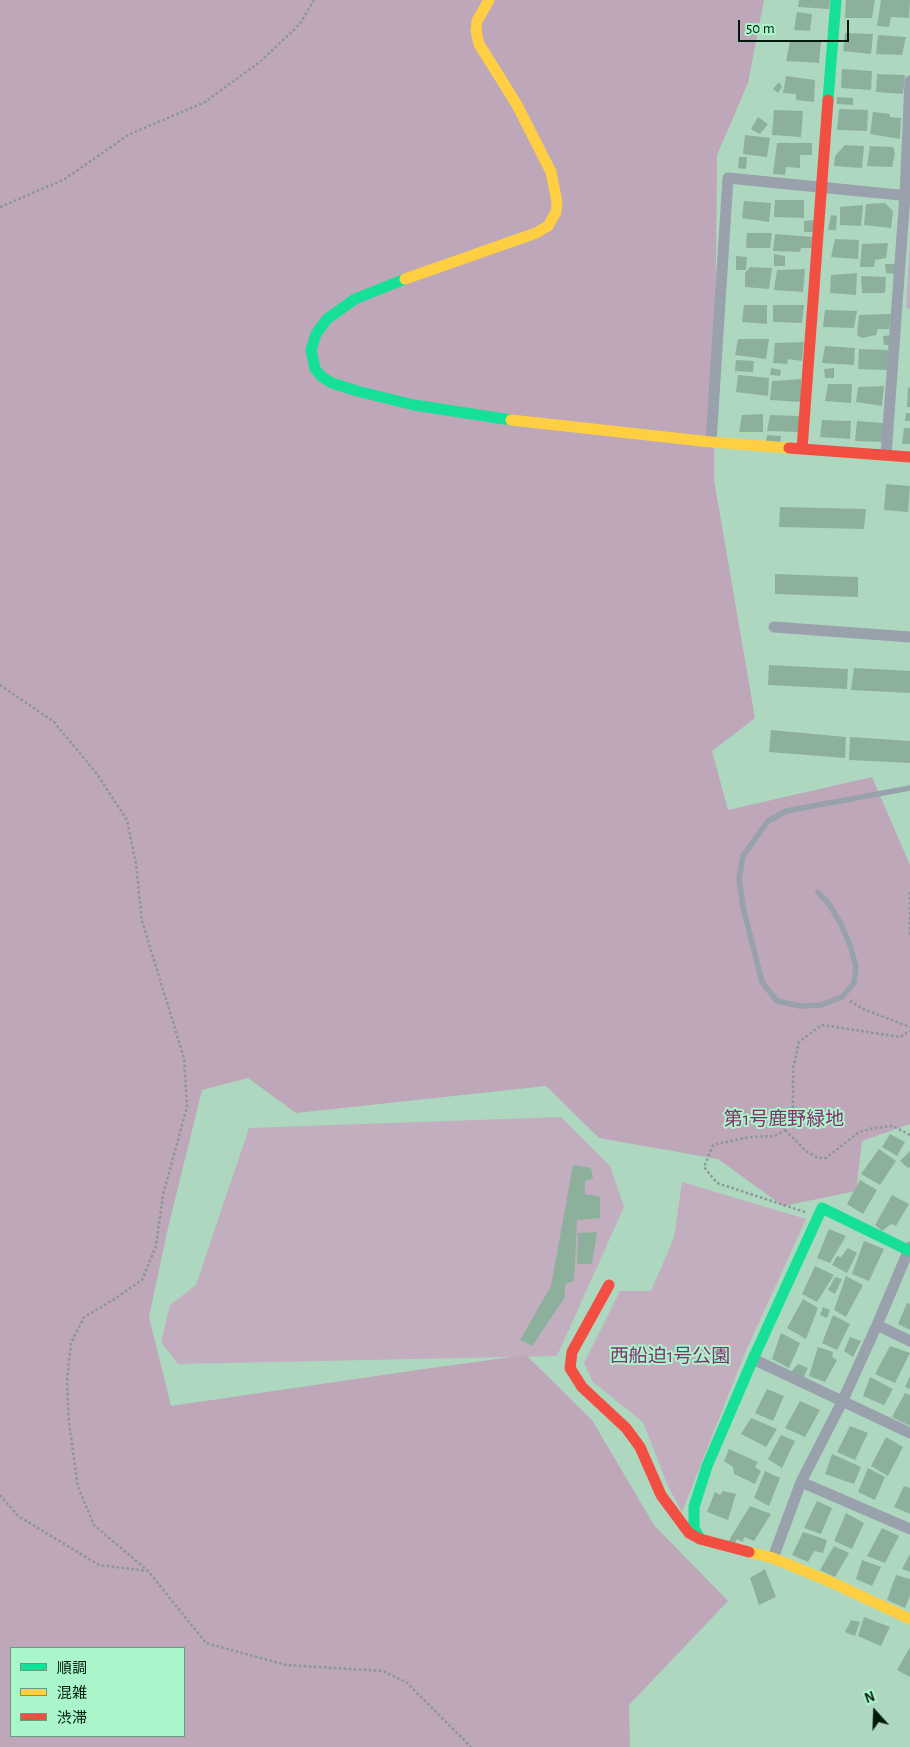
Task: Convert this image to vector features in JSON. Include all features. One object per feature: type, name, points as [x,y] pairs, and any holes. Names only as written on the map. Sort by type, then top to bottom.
[{"type":"street","points":[[489,0],[477,21],[476,31],[479,44],[517,105],[551,172],[556,188],[557,202],[553,220],[548,226],[536,233],[355,299],[327,319],[316,334],[311,350],[315,369],[322,377],[332,383],[357,391],[414,405],[501,419],[711,442],[910,457]]},
{"type":"street","points":[[802,449],[820,188],[836,0]]},
{"type":"street","points":[[886,455],[907,196],[910,81]]},
{"type":"street","points":[[711,442],[728,178],[907,196]]},
{"type":"street","points":[[774,627],[910,637]]},
{"type":"street","points":[[700,1539],[694,1528],[694,1507],[707,1466],[752,1359],[822,1208],[909,1249],[842,1402],[801,1482],[772,1558]]},
{"type":"street","points":[[609,1285],[572,1352],[570,1368],[582,1387],[626,1428],[640,1447],[661,1495],[689,1533],[700,1539],[772,1558],[833,1583],[910,1619]]},
{"type":"street","points":[[877,1325],[910,1341]]},
{"type":"street","points":[[752,1359],[910,1433]]},
{"type":"street","points":[[801,1482],[910,1529]]},
{"type":"lane","points":[[818,892],[829,904],[841,924],[850,945],[856,967],[854,983],[842,997],[821,1005],[800,1006],[778,1001],[762,982],[743,907],[739,879],[743,856],[768,821],[786,811],[910,788]]},
{"type":"path","points":[[0,207],[65,179],[128,135],[204,102],[261,61],[300,24],[314,0]]},
{"type":"path","points":[[0,686],[54,722],[97,774],[127,820],[136,864],[142,921],[184,1058],[187,1107],[163,1195],[156,1246],[142,1280],[84,1317],[71,1343],[67,1380],[78,1487],[94,1525],[148,1571],[206,1643],[286,1665],[383,1672],[406,1682],[471,1747]]},
{"type":"path","points":[[910,892],[910,937]]},
{"type":"path","points":[[818,1216],[717,1183],[704,1167],[713,1145],[750,1137],[775,1136],[785,1130],[793,1108],[793,1069],[799,1042],[822,1025],[900,1038],[910,1029],[863,1009],[842,997]]},
{"type":"path","points":[[785,1130],[806,1151],[818,1158],[826,1158],[859,1132],[874,1128],[892,1126],[910,1134]]},
{"type":"path","points":[[0,1495],[18,1516],[100,1565],[148,1571]]},
{"type":"green space","name":"第1号鹿野緑地","points":[[0,0],[764,0],[748,83],[717,155],[714,480],[755,718],[712,751],[728,810],[872,777],[910,865],[910,1124],[862,1141],[856,1191],[783,1206],[718,1159],[599,1138],[546,1086],[296,1113],[248,1078],[202,1090],[168,1228],[149,1317],[171,1406],[526,1355],[592,1420],[654,1525],[728,1601],[629,1705],[630,1747],[0,1747]]},
{"type":"green space","points":[[910,237],[910,309],[906,308]]},
{"type":"green space","points":[[561,1117],[610,1166],[624,1207],[557,1356],[178,1364],[161,1342],[170,1305],[196,1285],[249,1128]]},
{"type":"green space","name":"西船迫1号公園","points":[[682,1182],[806,1219],[745,1353],[682,1512],[668,1486],[643,1422],[593,1382],[584,1363],[620,1291],[651,1291],[674,1238]]},
{"type":"building","points":[[799,0],[830,0],[829,9],[798,7]]},
{"type":"building","points":[[846,0],[875,0],[872,18],[845,18]]},
{"type":"building","points":[[881,0],[910,0],[909,18],[891,17],[889,27],[877,26]]},
{"type":"building","points":[[797,12],[812,14],[810,31],[794,30]]},
{"type":"building","points":[[845,33],[873,34],[871,54],[843,51]]},
{"type":"building","points":[[878,35],[906,37],[902,55],[876,54]]},
{"type":"building","points":[[790,41],[821,42],[819,63],[786,61]]},
{"type":"building","points":[[842,69],[872,71],[871,90],[841,88]]},
{"type":"building","points":[[877,74],[905,75],[903,94],[876,92]]},
{"type":"building","points":[[786,76],[815,80],[814,102],[796,100],[796,94],[783,93]]},
{"type":"building","points":[[779,82],[782,87],[778,93],[773,89]]},
{"type":"building","points":[[837,97],[853,98],[853,105],[837,104]]},
{"type":"building","points":[[839,109],[868,110],[867,131],[837,130]]},
{"type":"building","points":[[774,110],[803,111],[801,137],[772,135]]},
{"type":"building","points":[[873,112],[890,114],[890,117],[901,118],[900,139],[870,134]]},
{"type":"building","points":[[758,117],[768,124],[760,134],[751,129]]},
{"type":"building","points":[[745,135],[770,138],[767,157],[743,154]]},
{"type":"building","points":[[777,143],[812,143],[812,155],[800,155],[800,168],[786,167],[785,175],[773,174]]},
{"type":"building","points":[[845,145],[864,146],[862,168],[834,166],[835,156]]},
{"type":"building","points":[[870,146],[893,147],[895,153],[892,167],[867,166]]},
{"type":"building","points":[[739,157],[747,157],[746,169],[738,168]]},
{"type":"building","points":[[775,200],[804,200],[804,218],[774,217]]},
{"type":"building","points":[[744,201],[771,203],[769,222],[742,218]]},
{"type":"building","points":[[885,203],[893,211],[891,228],[864,225],[866,204]]},
{"type":"building","points":[[863,205],[861,226],[840,225],[840,207]]},
{"type":"building","points":[[831,215],[837,216],[836,230],[828,230]]},
{"type":"building","points":[[814,220],[814,232],[804,232],[804,221]]},
{"type":"building","points":[[747,233],[772,233],[770,248],[746,248]]},
{"type":"building","points":[[775,234],[813,237],[812,248],[801,248],[800,252],[773,251]]},
{"type":"building","points":[[835,239],[859,240],[858,259],[831,257]]},
{"type":"building","points":[[888,243],[886,258],[875,260],[874,267],[860,267],[862,244]]},
{"type":"building","points":[[774,254],[785,256],[785,266],[774,266]]},
{"type":"building","points":[[736,256],[747,257],[746,270],[736,270]]},
{"type":"building","points":[[885,264],[896,264],[895,274],[886,273]]},
{"type":"building","points":[[750,267],[772,268],[769,289],[745,287],[745,273]]},
{"type":"building","points":[[805,269],[803,292],[774,290],[777,270]]},
{"type":"building","points":[[857,273],[856,295],[830,293],[831,275]]},
{"type":"building","points":[[861,276],[886,277],[885,293],[862,293]]},
{"type":"building","points":[[744,305],[767,305],[767,324],[742,322]]},
{"type":"building","points":[[773,305],[804,305],[802,323],[773,322]]},
{"type":"building","points":[[825,310],[857,311],[854,328],[823,327]]},
{"type":"building","points":[[891,314],[889,329],[878,329],[876,335],[862,338],[857,335],[859,315]]},
{"type":"building","points":[[892,335],[891,345],[884,345],[883,336]]},
{"type":"building","points":[[738,339],[769,339],[766,359],[735,355]]},
{"type":"building","points":[[804,342],[802,361],[788,359],[787,364],[773,363],[775,343]]},
{"type":"building","points":[[825,346],[855,348],[854,365],[822,363]]},
{"type":"building","points":[[859,349],[889,350],[887,370],[858,369]]},
{"type":"building","points":[[736,360],[754,361],[753,372],[735,371]]},
{"type":"building","points":[[771,368],[781,370],[780,376],[770,375]]},
{"type":"building","points":[[834,368],[834,378],[825,378],[824,369]]},
{"type":"building","points":[[738,375],[769,378],[768,396],[736,392]]},
{"type":"building","points":[[801,379],[801,402],[770,400],[772,381]]},
{"type":"building","points":[[828,384],[852,384],[851,403],[825,401]]},
{"type":"building","points":[[884,386],[882,406],[856,402],[858,387]]},
{"type":"building","points":[[908,387],[910,388],[910,407],[907,407]]},
{"type":"building","points":[[906,413],[910,413],[910,421],[905,421]]},
{"type":"building","points":[[763,414],[763,432],[739,432],[742,415]]},
{"type":"building","points":[[770,415],[800,416],[798,432],[767,431]]},
{"type":"building","points":[[822,420],[851,421],[850,439],[820,437]]},
{"type":"building","points":[[857,421],[884,423],[883,442],[855,441]]},
{"type":"building","points":[[904,428],[910,428],[910,444],[902,444]]},
{"type":"building","points":[[767,435],[781,436],[780,445],[766,443]]},
{"type":"building","points":[[886,484],[910,486],[908,512],[884,510]]},
{"type":"building","points":[[780,507],[866,509],[864,529],[779,527]]},
{"type":"building","points":[[775,574],[858,577],[858,597],[775,594]]},
{"type":"building","points":[[769,665],[848,669],[847,689],[768,685]]},
{"type":"building","points":[[854,668],[910,671],[910,693],[851,690]]},
{"type":"building","points":[[771,730],[846,737],[845,758],[769,752]]},
{"type":"building","points":[[850,737],[910,741],[910,763],[849,760]]},
{"type":"building","points":[[890,1134],[905,1142],[897,1156],[882,1147]]},
{"type":"building","points":[[879,1149],[896,1161],[880,1185],[861,1174]]},
{"type":"building","points":[[910,1151],[910,1167],[908,1168],[900,1161]]},
{"type":"building","points":[[573,1165],[591,1168],[593,1179],[585,1181],[585,1194],[600,1197],[600,1218],[577,1220],[574,1281],[565,1284],[565,1297],[532,1346],[520,1340],[551,1286]]},
{"type":"building","points":[[860,1180],[877,1190],[863,1214],[847,1204]]},
{"type":"building","points":[[892,1195],[909,1204],[896,1226],[891,1224],[882,1231],[875,1225]]},
{"type":"building","points":[[829,1229],[846,1236],[830,1263],[817,1258]]},
{"type":"building","points":[[597,1232],[592,1264],[577,1264],[578,1233]]},
{"type":"building","points":[[864,1241],[884,1249],[869,1281],[852,1274]]},
{"type":"building","points":[[848,1248],[857,1253],[847,1273],[832,1265],[837,1256],[841,1257]]},
{"type":"building","points":[[815,1266],[834,1275],[817,1302],[802,1294]]},
{"type":"building","points":[[846,1276],[863,1285],[846,1317],[834,1310]]},
{"type":"building","points":[[835,1277],[842,1279],[835,1294],[828,1290]]},
{"type":"building","points":[[803,1299],[818,1308],[806,1339],[787,1328]]},
{"type":"building","points":[[907,1303],[910,1304],[910,1330],[898,1324]]},
{"type":"building","points":[[823,1307],[830,1310],[827,1318],[820,1315]]},
{"type":"building","points":[[833,1315],[850,1324],[837,1350],[822,1343]]},
{"type":"building","points":[[781,1333],[800,1343],[789,1368],[772,1359]]},
{"type":"building","points":[[850,1337],[861,1341],[853,1357],[844,1351]]},
{"type":"building","points":[[890,1346],[910,1353],[895,1383],[875,1374]]},
{"type":"building","points":[[818,1347],[833,1352],[832,1357],[837,1360],[825,1382],[809,1376]]},
{"type":"building","points":[[798,1364],[808,1368],[803,1378],[791,1372]]},
{"type":"building","points":[[910,1376],[910,1389],[905,1387]]},
{"type":"building","points":[[870,1377],[893,1389],[884,1405],[863,1396]]},
{"type":"building","points":[[767,1389],[784,1396],[773,1421],[755,1413]]},
{"type":"building","points":[[905,1393],[910,1395],[910,1426],[892,1417]]},
{"type":"building","points":[[800,1401],[820,1410],[805,1437],[785,1428]]},
{"type":"building","points":[[751,1418],[777,1429],[766,1447],[741,1434]]},
{"type":"building","points":[[850,1426],[868,1433],[855,1460],[837,1452]]},
{"type":"building","points":[[781,1435],[795,1441],[782,1468],[768,1459]]},
{"type":"building","points":[[886,1437],[903,1447],[888,1476],[871,1466]]},
{"type":"building","points":[[729,1449],[758,1462],[755,1467],[761,1471],[755,1484],[734,1474],[733,1467],[724,1461]]},
{"type":"building","points":[[832,1454],[861,1467],[854,1484],[825,1474]]},
{"type":"building","points":[[868,1468],[885,1477],[875,1500],[858,1492]]},
{"type":"building","points":[[765,1471],[780,1478],[769,1506],[754,1498]]},
{"type":"building","points":[[904,1486],[910,1488],[910,1514],[894,1507]]},
{"type":"building","points":[[723,1491],[736,1494],[728,1520],[707,1512],[715,1492],[720,1495]]},
{"type":"building","points":[[817,1501],[832,1508],[821,1534],[804,1528]]},
{"type":"building","points":[[750,1506],[771,1514],[754,1541],[744,1537],[743,1542],[737,1539],[734,1545],[728,1542]]},
{"type":"building","points":[[846,1513],[864,1523],[852,1549],[834,1541]]},
{"type":"building","points":[[882,1528],[899,1536],[885,1563],[867,1556]]},
{"type":"building","points":[[803,1532],[827,1540],[823,1553],[814,1551],[808,1562],[792,1555]]},
{"type":"building","points":[[834,1546],[849,1553],[835,1577],[820,1570]]},
{"type":"building","points":[[910,1554],[910,1572],[902,1569]]},
{"type":"building","points":[[862,1560],[881,1567],[872,1586],[856,1579]]},
{"type":"building","points":[[765,1569],[776,1597],[759,1605],[750,1578]]},
{"type":"building","points":[[896,1575],[910,1579],[910,1596],[905,1608],[887,1600]]},
{"type":"building","points":[[864,1617],[890,1627],[881,1646],[858,1636]]},
{"type":"building","points":[[851,1620],[860,1622],[855,1636],[845,1632]]},
{"type":"building","points":[[910,1647],[910,1677],[897,1670]]},
{"type":"traffic: fast","points":[[828,100],[836,0]]},
{"type":"traffic: fast","points":[[405,279],[355,299],[327,319],[316,334],[311,350],[315,369],[322,377],[332,383],[357,391],[414,405],[511,420]]},
{"type":"traffic: fast","points":[[700,1539],[694,1528],[694,1507],[707,1466],[753,1359],[822,1208],[910,1251]]},
{"type":"traffic: slow","points":[[405,279],[536,233],[548,226],[556,212],[557,202],[551,172],[517,105],[479,44],[476,31],[477,21],[489,0]]},
{"type":"traffic: slow","points":[[511,420],[711,442],[789,448]]},
{"type":"traffic: slow","points":[[749,1552],[773,1558],[833,1583],[910,1619]]},
{"type":"traffic: jam","points":[[802,449],[828,100]]},
{"type":"traffic: jam","points":[[789,448],[910,457]]},
{"type":"traffic: jam","points":[[609,1285],[572,1352],[570,1368],[582,1387],[626,1428],[640,1447],[661,1495],[689,1533],[700,1539],[749,1552]]}]
